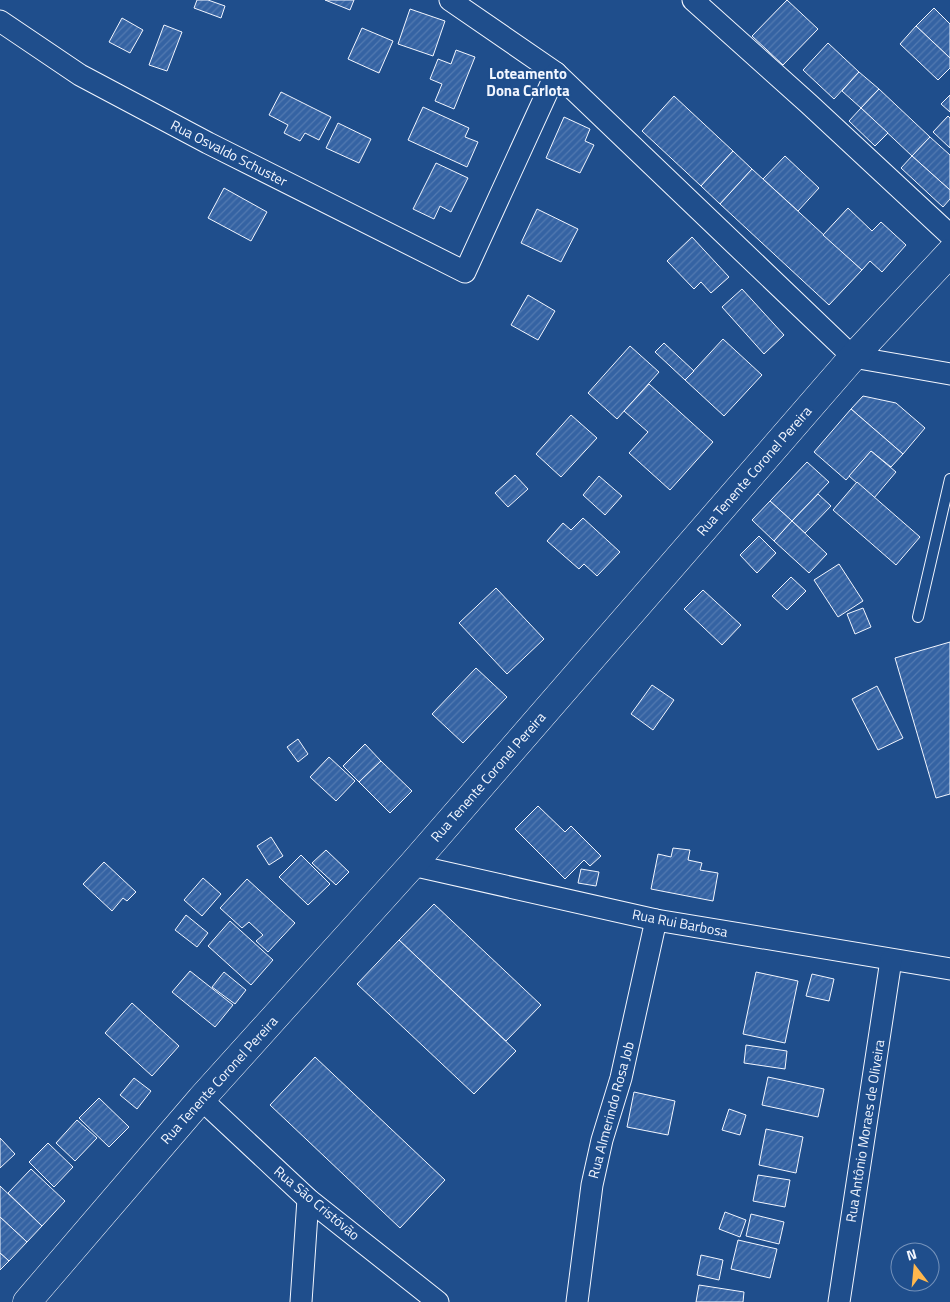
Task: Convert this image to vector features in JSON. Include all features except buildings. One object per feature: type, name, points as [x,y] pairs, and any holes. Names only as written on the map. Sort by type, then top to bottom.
[{"type":"main road","name":"Rua Tenente Coronel Pereira","points":[[27,1302],[201,1099],[412,865],[854,357],[950,253]]},
{"type":"street","points":[[450,0],[556,73],[854,357],[950,374]]},
{"type":"street","points":[[693,0],[809,104],[950,235]]},
{"type":"street","name":"Rua Osvaldo Schuster","points":[[0,21],[80,75],[208,143],[465,272],[556,73]]},
{"type":"street","name":"Rua Rui Barbosa","points":[[412,865],[656,920],[950,969]]},
{"type":"street","name":"Rua Almerindo Rosa Job","points":[[577,1302],[592,1185],[602,1140],[621,1078],[656,920]]},
{"type":"street","name":"Rua Antônio Moraes de Oliveira","points":[[839,1302],[891,960]]},
{"type":"street","name":"Rua São Cristóvão","points":[[201,1099],[308,1199],[438,1302]]},
{"type":"street","points":[[301,1302],[308,1199]]},
{"type":"lane","points":[[918,617],[950,479]]},
{"type":"district","name":"Loteamento Dona Carlota","points":[[528,82]]}]
